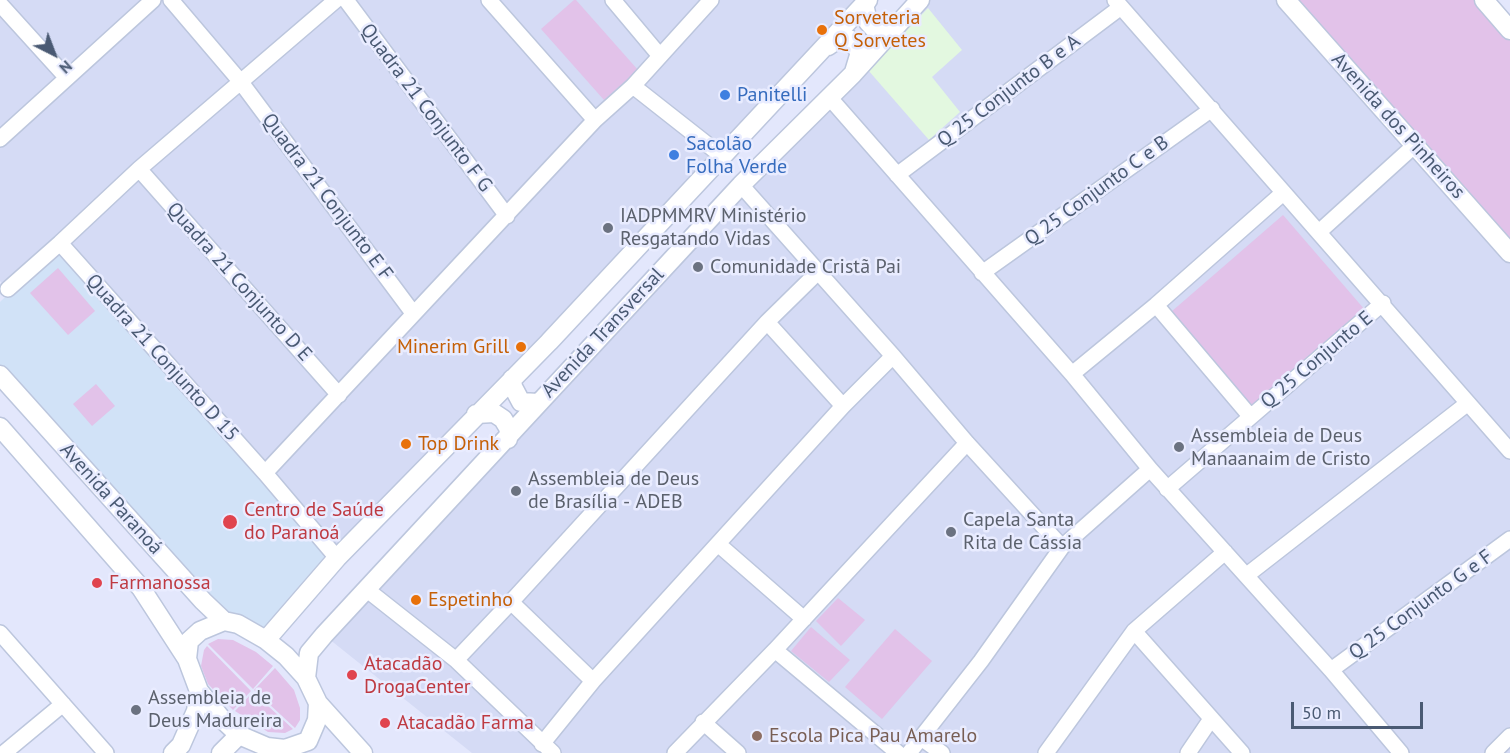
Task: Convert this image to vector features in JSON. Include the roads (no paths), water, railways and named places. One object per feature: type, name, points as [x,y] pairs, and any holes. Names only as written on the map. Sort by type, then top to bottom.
[{"type":"street","points":[[0,138],[153,0]]},
{"type":"street","name":"Quadra 21 Conjunto E F","points":[[171,0],[240,81],[414,313]]},
{"type":"street","points":[[8,289],[139,169],[336,0]]},
{"type":"street","name":"Quadra 21 Conjunto F G","points":[[346,0],[507,216]]},
{"type":"street","points":[[613,0],[660,56]]},
{"type":"street","points":[[265,473],[595,120],[633,86],[711,0]]},
{"type":"street","name":"Avenida Transversal","points":[[306,678],[309,653],[366,589],[508,439],[538,403],[741,185],[853,74],[920,0]]},
{"type":"street","name":"Avenida dos Pinheiros","points":[[1286,0],[1510,253]]},
{"type":"street","points":[[1484,0],[1510,30]]},
{"type":"street","points":[[866,2],[868,22],[877,32],[884,33],[896,27]]},
{"type":"street","name":"Avenida Transversal","points":[[266,640],[337,558],[512,379],[866,2]]},
{"type":"street","points":[[498,3],[595,120]]},
{"type":"street","points":[[0,4],[67,78]]},
{"type":"street","points":[[1118,4],[1283,193],[1383,303],[1510,451]]},
{"type":"street","name":"Q 25 Conjunto B e A","points":[[897,175],[1118,4]]},
{"type":"street","points":[[825,48],[841,37],[849,39],[860,52],[853,74]]},
{"type":"street","points":[[633,86],[722,156]]},
{"type":"street","points":[[829,97],[1072,374],[1167,489],[1247,575],[1401,753]]},
{"type":"street","name":"Q 25 Conjunto C e B","points":[[982,273],[1212,109]]},
{"type":"street","points":[[1319,232],[1415,145]]},
{"type":"street","name":"Quadra 21 Conjunto D E","points":[[139,169],[339,395]]},
{"type":"street","points":[[741,185],[967,443],[1062,547]]},
{"type":"street","points":[[1072,374],[1156,305],[1283,193]]},
{"type":"street","name":"Quadra 21 Conjunto D 15","points":[[60,243],[265,473],[337,558]]},
{"type":"street","points":[[456,660],[767,322],[818,272]]},
{"type":"street","name":"Q 25 Conjunto E","points":[[1167,489],[1383,303]]},
{"type":"street","points":[[1156,305],[1250,416]]},
{"type":"street","points":[[767,322],[843,406]]},
{"type":"street","points":[[366,589],[456,660],[548,748],[593,681],[843,406],[893,356]]},
{"type":"street","name":"Avenida Paranoá","points":[[0,375],[224,621]]},
{"type":"street","points":[[512,379],[513,387],[521,402],[538,403]]},
{"type":"street","points":[[1247,575],[1468,403]]},
{"type":"street","points":[[476,414],[494,413],[503,420],[509,429],[508,439]]},
{"type":"street","points":[[0,427],[141,588],[186,659],[199,691],[238,735],[274,750],[285,749],[308,741],[317,720],[318,703]]},
{"type":"street","points":[[675,753],[775,650],[967,443]]},
{"type":"street","points":[[909,753],[981,661],[1062,547],[1150,469]]},
{"type":"street","name":"Q 25 Conjunto G e F","points":[[1331,670],[1510,539]]},
{"type":"street","points":[[718,544],[804,619]]},
{"type":"street","points":[[1046,753],[1134,631],[1225,552]]},
{"type":"street","points":[[511,602],[593,681]]},
{"type":"street","points":[[186,659],[189,641],[200,631],[224,621],[238,624],[266,640],[286,656],[306,678],[318,703],[363,753]]},
{"type":"street","points":[[1134,631],[1242,753]]},
{"type":"street","points":[[0,633],[106,753]]},
{"type":"street","points":[[775,650],[898,753]]},
{"type":"street","points":[[173,753],[181,745],[196,711],[199,691]]},
{"type":"street","points":[[4,748],[63,704]]},
{"type":"street","points":[[1188,753],[1211,719]]},
{"type":"street","points":[[703,722],[738,753]]},
{"type":"street","points":[[221,753],[238,735]]},
{"type":"street","points":[[1493,753],[1510,736]]},
{"type":"street","points":[[921,738],[942,753]]},
{"type":"place","name":"Sorveteria Q Sorvetes","points":[[822,30]]},
{"type":"place","name":"Panitelli","points":[[725,95]]},
{"type":"place","name":"Sacolão Folha Verde","points":[[674,155]]},
{"type":"place","name":"IADPMMRV Ministério Resgatando Vidas","points":[[608,228]]},
{"type":"place","name":"Comunidade Cristã Pai","points":[[698,267]]},
{"type":"place","name":"Minerim Grill","points":[[521,347]]},
{"type":"place","name":"Top Drink","points":[[406,444]]},
{"type":"place","name":"Assembleia de Deus Manaanaim de Cristo","points":[[1179,447]]},
{"type":"place","name":"Assembleia de Deus de Brasília - ADEB","points":[[516,491]]},
{"type":"place","name":"Centro de Saúde do Paranoá","points":[[230,522]]},
{"type":"place","name":"Capela Santa Rita de Cássia","points":[[951,532]]},
{"type":"place","name":"Farmanossa","points":[[97,583]]},
{"type":"place","name":"Espetinho","points":[[416,600]]},
{"type":"place","name":"Atacadão DrogaCenter","points":[[352,675]]},
{"type":"place","name":"Assembleia de Deus Madureira","points":[[136,710]]},
{"type":"place","name":"Atacadão Farma","points":[[385,723]]},
{"type":"place","name":"Escola Pica Pau Amarelo","points":[[757,736]]}]
